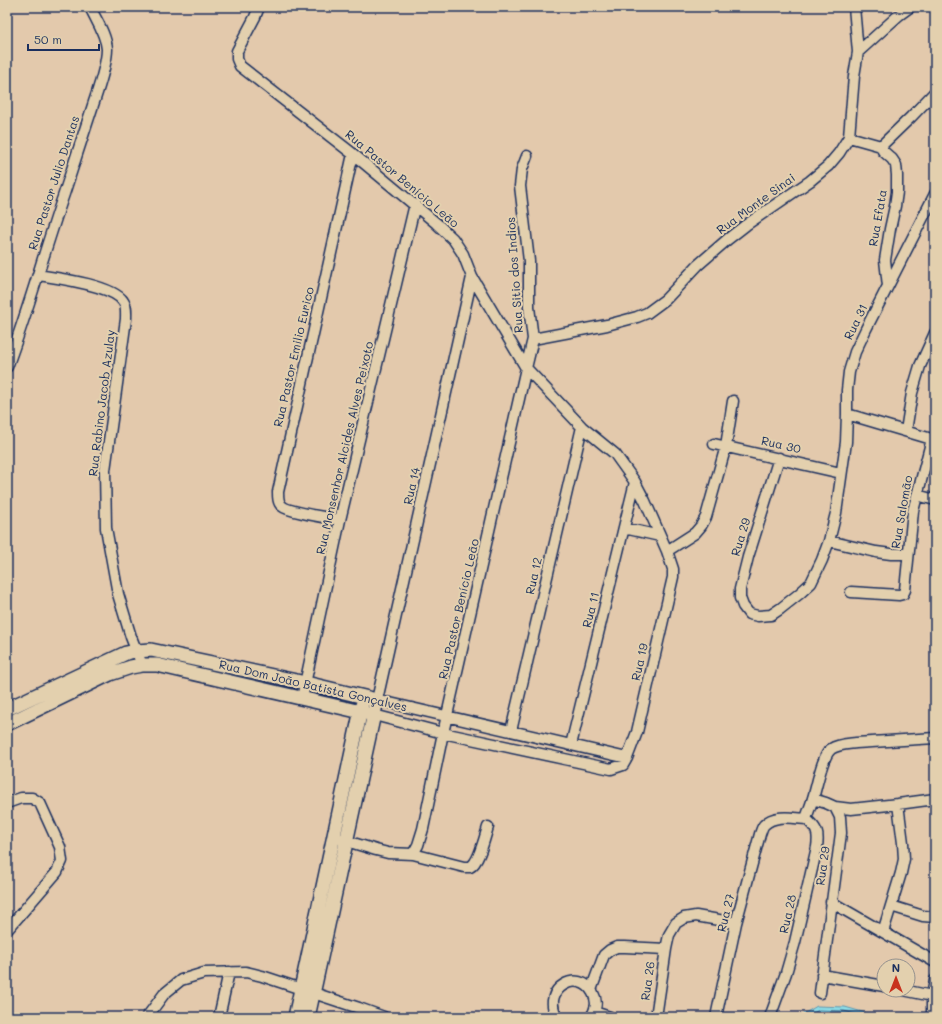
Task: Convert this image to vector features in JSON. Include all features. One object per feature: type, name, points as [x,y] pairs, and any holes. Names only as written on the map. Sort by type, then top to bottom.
[{"type":"street","name":"Rua Pastor Julio Dantas","points":[[7,367],[17,342],[104,66],[107,50],[105,38],[90,7]]},
{"type":"street","name":"Rua Pastor Benício Leão","points":[[259,7],[238,48],[236,56],[240,66],[415,204],[453,239],[463,254],[472,277],[526,368],[582,427],[615,454],[635,482],[645,501],[671,562]]},
{"type":"street","name":"Rua Monte Sinai","points":[[533,339],[637,317],[647,312],[666,299],[698,265],[728,239],[810,181],[828,166],[839,153],[848,137],[858,52],[854,7]]},
{"type":"street","points":[[858,52],[910,7]]},
{"type":"street","points":[[848,137],[881,146],[935,92]]},
{"type":"street","name":"Rua Efata","points":[[881,146],[883,151],[896,165],[897,175],[897,192],[885,260],[885,272],[888,286]]},
{"type":"street","name":"Rua Pastor Emilio Eurico","points":[[340,520],[290,510],[282,506],[278,500],[278,492],[353,154]]},
{"type":"street","name":"Rua Sitio dos Indios","points":[[526,368],[533,339],[529,308],[529,261],[520,186],[522,169],[527,156]]},
{"type":"street","name":"Rua 31","points":[[811,583],[830,541],[836,513],[846,442],[847,390],[849,372],[855,352],[935,194]]},
{"type":"street","name":"Rua Monsenhor Alcides Alves Peixoto","points":[[302,698],[340,520],[415,204]]},
{"type":"street","name":"Rua Rabino Jacob Azulay","points":[[38,275],[103,289],[116,294],[123,301],[126,309],[126,319],[105,470],[106,528],[118,594],[130,637],[142,665]]},
{"type":"street","name":"Rua 14","points":[[377,700],[472,277]]},
{"type":"street","points":[[906,431],[912,393],[920,366],[935,333]]},
{"type":"street","name":"Rua Pastor Benício Leão","points":[[413,854],[418,845],[423,829],[443,733],[526,368]]},
{"type":"street","points":[[667,551],[695,533],[706,517],[726,446],[732,401]]},
{"type":"street","points":[[847,414],[933,440]]},
{"type":"street","name":"Rua 12","points":[[511,731],[582,427]]},
{"type":"street","name":"Rua Salomão","points":[[851,592],[903,594],[913,511],[933,440]]},
{"type":"street","name":"Rua 30","points":[[714,444],[841,473]]},
{"type":"street","name":"Rua 29","points":[[779,458],[748,556],[740,589],[740,598],[743,606],[749,614],[758,616],[771,615],[811,583]]},
{"type":"street","name":"Rua 11","points":[[571,745],[635,482]]},
{"type":"street","points":[[917,495],[935,500]]},
{"type":"street","points":[[624,528],[660,536]]},
{"type":"street","points":[[830,541],[876,552],[908,554]]},
{"type":"street","name":"Rua 19","points":[[625,761],[637,732],[670,590],[673,577],[671,562]]},
{"type":"street","name":"Rua Dom João Batista Gonçalves","points":[[7,710],[126,653],[151,650],[306,683],[448,716],[571,745],[625,761]]},
{"type":"street","name":"Rua Dom João Batista Gonçalves","points":[[7,724],[110,674],[131,667],[157,665],[374,715],[443,733],[602,768],[611,769],[625,761]]},
{"type":"street","points":[[295,1017],[307,991],[340,839],[364,697]]},
{"type":"street","points":[[340,839],[377,700]]},
{"type":"street","points":[[806,819],[825,758],[831,749],[837,746],[856,743],[935,738]]},
{"type":"street","points":[[7,804],[21,798],[32,798],[40,803],[60,847],[62,861],[57,872],[7,930]]},
{"type":"street","points":[[813,799],[835,807],[856,809],[935,799]]},
{"type":"street","points":[[883,932],[904,859],[903,836],[898,804]]},
{"type":"street","name":"Rua 29","points":[[835,807],[840,817],[841,833],[831,902],[935,962]]},
{"type":"street","name":"Rua 27","points":[[716,1017],[736,924],[760,834],[764,825],[772,820],[780,818],[790,817],[806,819]]},
{"type":"street","name":"Rua 28","points":[[770,1017],[786,973],[795,942],[817,847],[818,832],[806,819]]},
{"type":"street","points":[[340,839],[388,853],[413,854],[469,867],[473,864],[479,854],[488,827]]},
{"type":"street","points":[[820,993],[831,902]]},
{"type":"street","points":[[891,906],[923,916],[935,917]]},
{"type":"street","name":"Rua 26","points":[[656,1017],[666,949],[669,935],[676,923],[684,918],[696,916],[736,924]]},
{"type":"street","points":[[592,990],[604,955],[610,950],[617,947],[666,949]]},
{"type":"street","points":[[219,1017],[229,972]]},
{"type":"street","points":[[147,1017],[164,994],[181,980],[204,973],[246,972],[359,1008],[382,1017]]},
{"type":"street","points":[[822,975],[876,985]]},
{"type":"street","points":[[932,1017],[932,996],[935,980]]},
{"type":"street","points":[[556,1017],[552,1002],[554,995],[558,988],[564,984],[572,982],[579,982],[592,990],[596,1004],[593,1014],[610,1017]]},
{"type":"street","points":[[307,991],[308,1017]]},
{"type":"street","points":[[916,993],[932,996]]},
{"type":"water","points":[[817,1006],[845,1007],[866,1013],[890,1017],[798,1017]]}]
